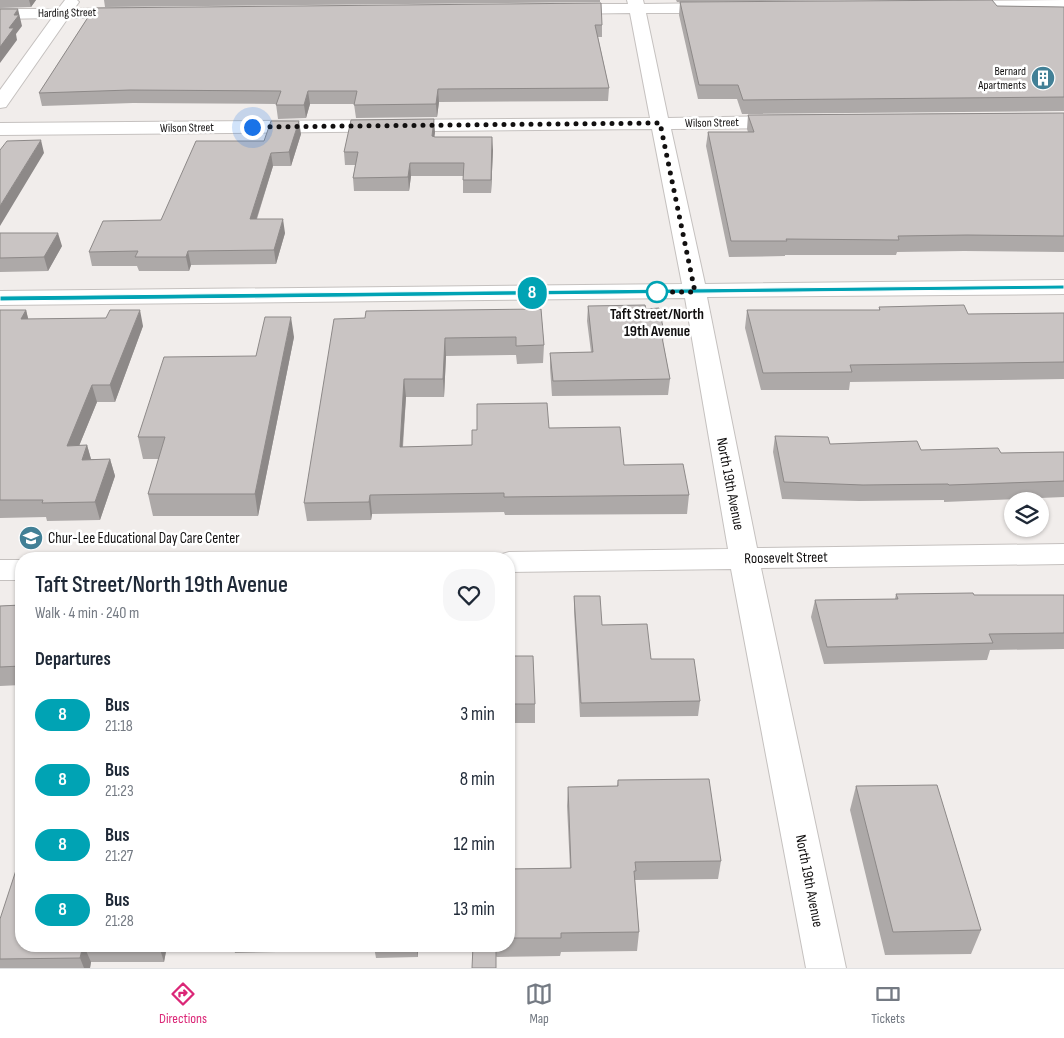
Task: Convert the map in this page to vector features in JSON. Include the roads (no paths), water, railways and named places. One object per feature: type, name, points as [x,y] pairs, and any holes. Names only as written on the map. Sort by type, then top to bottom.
[{"type":"street","points":[[548,9],[636,4],[734,8]]},
{"type":"street","name":"North 19th Avenue","points":[[636,4],[695,292],[744,559],[826,968]]},
{"type":"street","points":[[945,6],[1064,5]]},
{"type":"street","points":[[0,103],[67,7]]},
{"type":"street","name":"Harding Street","points":[[0,14],[67,7],[142,13]]},
{"type":"street","name":"Wilson Street","points":[[0,130],[808,122]]},
{"type":"street","points":[[0,298],[1064,287]]},
{"type":"street","name":"Roosevelt Street","points":[[515,562],[1064,554]]},
{"type":"street","points":[[0,570],[15,570]]},
{"type":"place","name":"Bernard Apartments","points":[[1043,78]]},
{"type":"place","name":"Taft Street/North 19th Avenue","points":[[657,292]]},
{"type":"place","name":"Chur-Lee Educational Day Care Center","points":[[31,538]]}]
